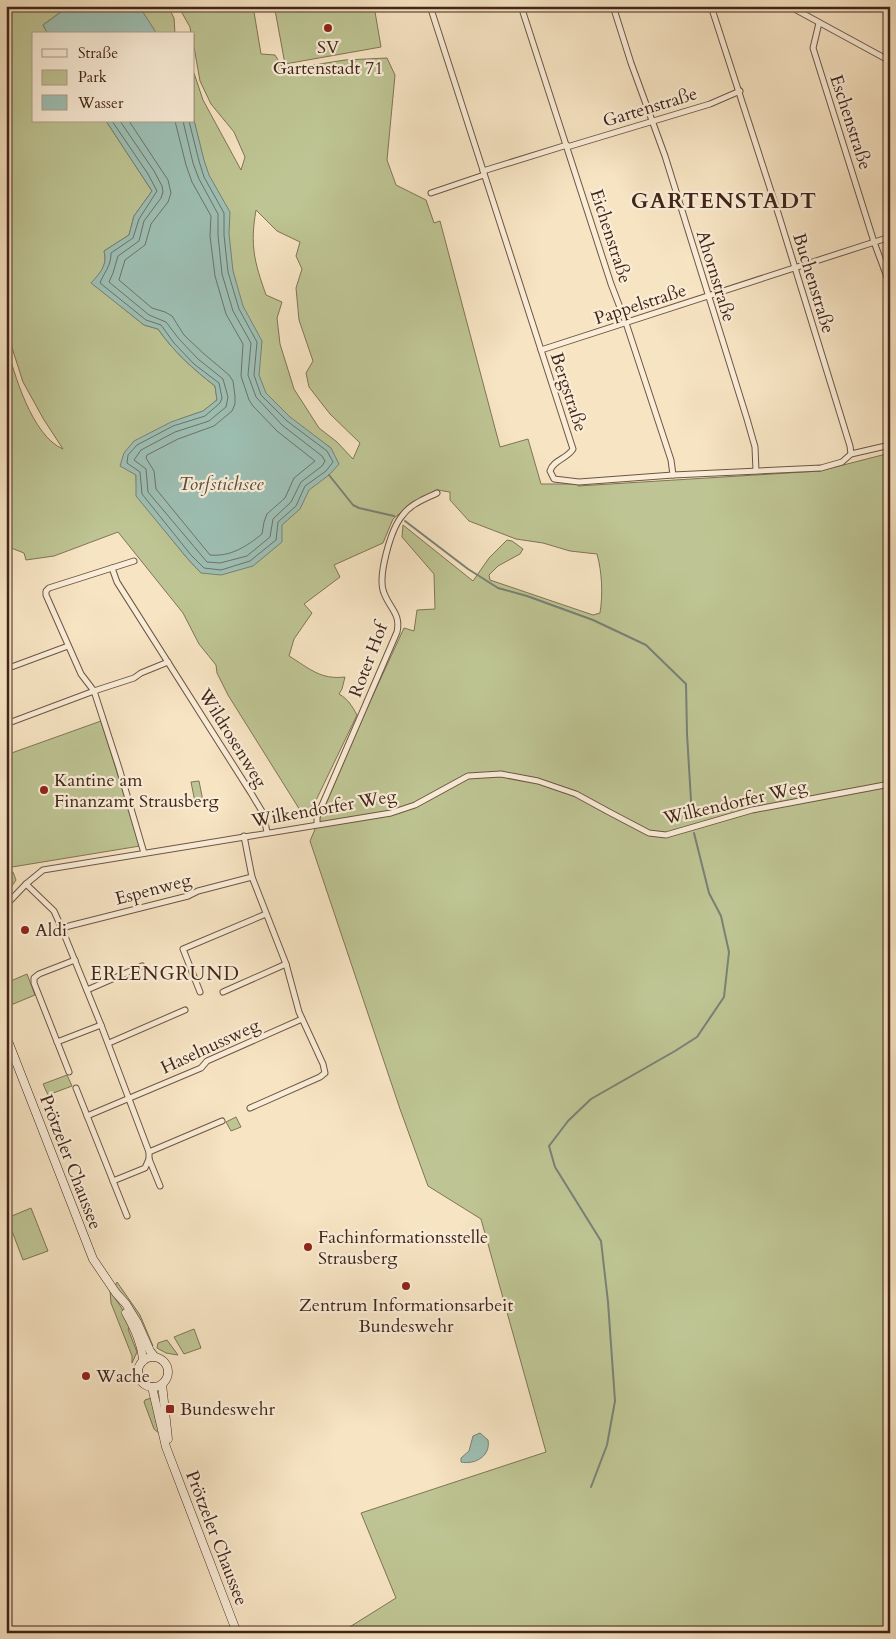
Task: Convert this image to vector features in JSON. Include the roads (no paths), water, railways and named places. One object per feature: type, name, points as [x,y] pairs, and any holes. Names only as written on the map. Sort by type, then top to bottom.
[{"type":"main road","name":"Prötzeler Chaussee","points":[[6,1036],[93,1259],[134,1316],[149,1349],[155,1357],[164,1362],[167,1369],[167,1375],[162,1384],[169,1454]]},
{"type":"main road","name":"Prötzeler Chaussee","points":[[116,1293],[143,1354],[143,1361],[138,1369],[139,1376],[142,1382],[152,1387],[166,1447],[237,1633]]},
{"type":"main road","points":[[143,1361],[155,1357]]},
{"type":"main road","points":[[152,1387],[162,1384]]},
{"type":"street","name":"Bergstraße","points":[[430,6],[573,449],[550,468],[554,479],[580,482],[673,475],[821,468],[842,462],[851,454],[890,444]]},
{"type":"street","name":"Eichenstraße","points":[[521,6],[611,284],[626,323],[671,460],[673,475]]},
{"type":"street","name":"Ahornstraße","points":[[613,6],[664,156],[747,419],[754,447],[756,471]]},
{"type":"street","name":"Buchenstraße","points":[[712,6],[848,436],[851,454]]},
{"type":"street","points":[[789,6],[890,61]]},
{"type":"street","name":"Eschenstraße","points":[[819,22],[813,48],[874,242],[890,285]]},
{"type":"street","name":"Gartenstraße","points":[[431,193],[484,173],[567,146],[710,104],[740,91]]},
{"type":"street","name":"Pappelstraße","points":[[541,350],[890,237]]},
{"type":"street","name":"Roter Hof","points":[[317,824],[317,817],[399,624],[383,592],[383,573],[387,548],[401,516],[419,501],[437,493]]},
{"type":"street","points":[[134,561],[49,588],[46,591],[46,595],[81,674],[94,691],[144,853]]},
{"type":"street","name":"Wildrosenweg","points":[[112,568],[117,582],[263,813],[267,832]]},
{"type":"street","points":[[6,669],[68,646]]},
{"type":"street","points":[[6,724],[134,678],[141,673],[168,662]]},
{"type":"street","name":"Wilkendorfer Weg","points":[[6,903],[43,870],[391,813],[415,805],[468,776],[500,774],[546,783],[576,794],[649,832],[666,835],[752,810],[890,784]]},
{"type":"street","points":[[244,836],[252,877],[286,964],[302,1019],[323,1064],[325,1073],[320,1077],[250,1108]]},
{"type":"street","name":"Espenweg","points":[[62,929],[252,877]]},
{"type":"street","points":[[26,884],[54,911],[62,929],[130,1098],[149,1152],[149,1159],[160,1186]]},
{"type":"street","points":[[200,992],[183,949],[266,914]]},
{"type":"street","points":[[69,1072],[34,983],[34,978],[39,974],[75,960]]},
{"type":"street","points":[[223,992],[286,964]]},
{"type":"street","points":[[87,990],[142,966]]},
{"type":"street","points":[[109,1043],[185,1010]]},
{"type":"street","name":"Haselnussweg","points":[[87,1116],[201,1068],[207,1061],[302,1019]]},
{"type":"street","points":[[57,1042],[102,1025]]},
{"type":"street","points":[[76,1088],[127,1216]]},
{"type":"street","points":[[149,1152],[222,1122]]},
{"type":"street","points":[[113,1181],[145,1168],[149,1159]]},
{"type":"water","points":[[69,6],[139,6],[156,32],[47,32],[43,25]]},
{"type":"water","name":"Torfstichsee","points":[[107,122],[194,122],[209,175],[230,212],[229,234],[233,271],[243,306],[262,341],[259,375],[266,393],[290,417],[331,448],[339,464],[329,475],[309,490],[300,509],[282,525],[282,542],[253,566],[221,575],[201,573],[187,558],[136,496],[136,475],[120,466],[124,453],[134,441],[171,422],[203,411],[217,400],[215,386],[184,360],[158,329],[144,325],[91,283],[104,265],[104,251],[129,235],[134,216],[152,191]]},
{"type":"water","points":[[480,1433],[488,1440],[487,1451],[476,1461],[461,1462],[461,1458],[469,1451],[473,1436]]},
{"type":"waterway","points":[[329,475],[353,505],[394,516]]},
{"type":"waterway","points":[[405,521],[468,569],[498,588],[527,596],[593,620],[646,645],[686,684],[692,817]]},
{"type":"waterway","points":[[591,1487],[607,1445],[615,1401],[608,1302],[601,1241],[555,1167],[549,1146],[568,1121],[591,1099],[697,1037],[724,997],[729,952],[721,916],[709,893],[694,833]]},
{"type":"place","name":"SV Gartenstadt 71","points":[[328,28]]},
{"type":"place","name":"Kantine am Finanzamt Strausberg","points":[[44,790]]},
{"type":"place","name":"Aldi","points":[[25,930]]},
{"type":"place","name":"Fachinformationsstelle Strausberg","points":[[308,1247]]},
{"type":"place","name":"Zentrum Informationsarbeit Bundeswehr","points":[[406,1286]]},
{"type":"place","name":"Wache","points":[[86,1376]]},
{"type":"place","name":"Bundeswehr","points":[[170,1409]]},
{"type":"district","name":"GARTENSTADT","points":[[724,200]]},
{"type":"district","name":"ERLENGRUND","points":[[165,973]]}]
